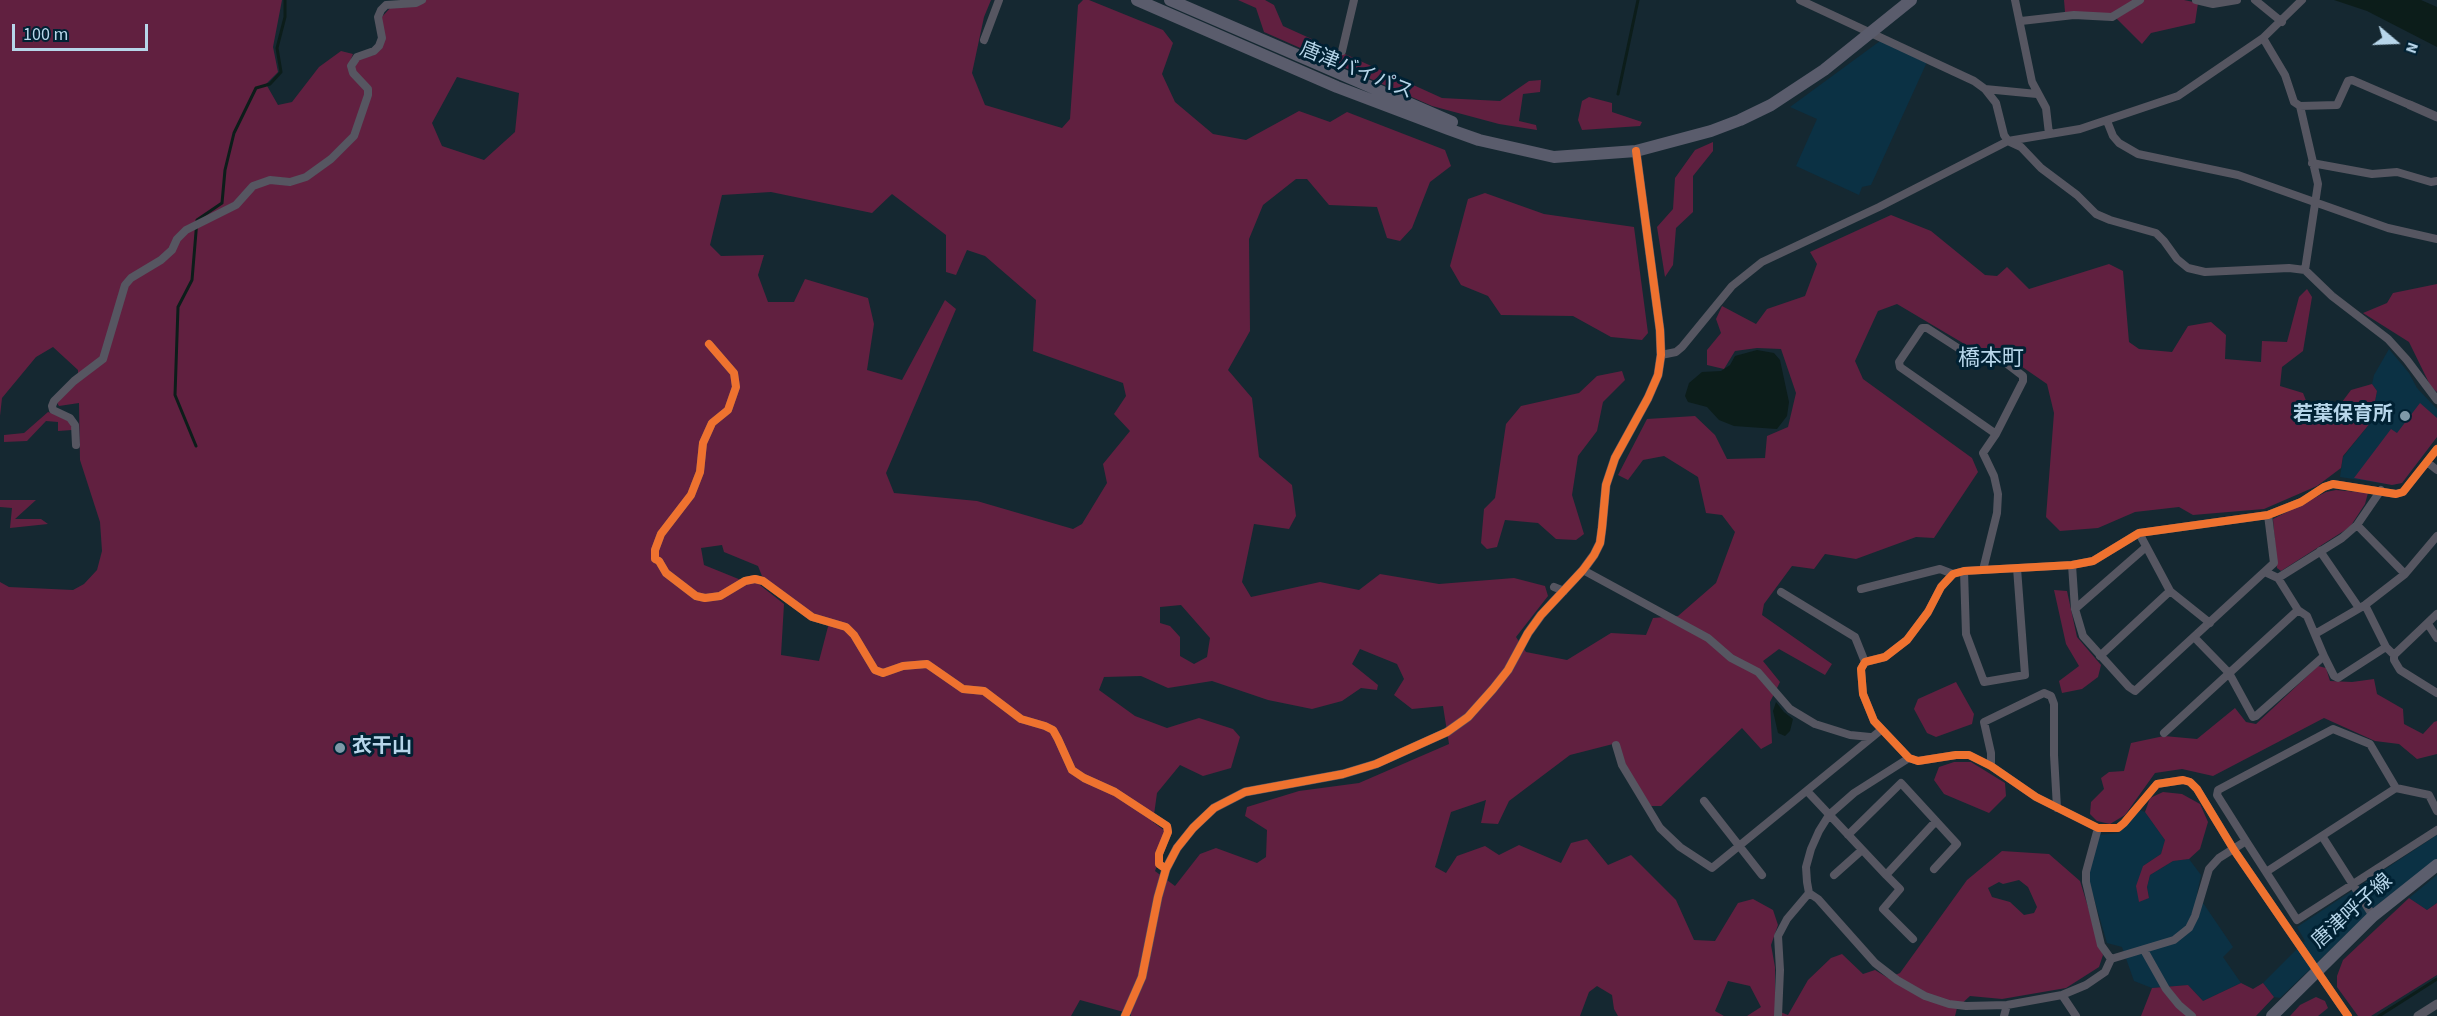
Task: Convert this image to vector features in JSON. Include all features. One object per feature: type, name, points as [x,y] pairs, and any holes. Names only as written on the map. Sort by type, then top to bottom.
[{"type":"highway","name":"唐津バイパス","points":[[1137,0],[1337,87],[1448,129],[1515,149],[1554,157],[1568,154],[1619,154],[1636,151],[1711,131],[1771,105],[1824,70],[1911,0]]},
{"type":"highway","name":"唐津バイパス","points":[[1170,0],[1450,121],[1482,132],[1556,149],[1568,154]]},
{"type":"main road","name":"唐津呼子線","points":[[2272,1016],[2373,916],[2437,865]]},
{"type":"street","points":[[76,445],[75,424],[70,418],[53,410],[54,401],[74,381],[103,359],[125,285],[131,278],[161,260],[172,250],[177,239],[197,223],[236,206],[253,186],[270,180],[290,182],[306,177],[331,159],[354,136],[368,95],[368,89],[353,73],[351,66],[357,57],[374,51],[380,46],[382,38],[378,17],[381,10],[386,5],[416,3],[422,0]]},
{"type":"street","points":[[984,40],[999,0]]},
{"type":"street","points":[[1342,51],[1354,0]]},
{"type":"street","points":[[1800,0],[1974,81],[1985,89],[1996,103],[2004,135],[2008,141],[2021,147],[2041,168],[2077,195],[2096,214],[2156,233],[2176,259],[2188,268],[2205,272],[2289,268],[2306,270],[2332,296],[2388,339],[2437,400]]},
{"type":"street","points":[[2015,0],[2032,82],[2046,108],[2049,134]]},
{"type":"street","points":[[2021,21],[2074,15],[2112,17],[2140,0]]},
{"type":"street","points":[[2196,0],[2213,4],[2237,0]]},
{"type":"street","points":[[2255,0],[2282,22]]},
{"type":"street","points":[[1661,355],[1676,352],[1682,348],[1732,286],[1762,262],[1879,207],[2008,141],[2107,121],[2178,96],[2263,38],[2302,0]]},
{"type":"street","points":[[2263,38],[2284,75],[2294,102],[2300,106],[2337,105],[2348,81],[2352,80],[2437,117]]},
{"type":"street","points":[[1985,89],[2037,94]]},
{"type":"street","points":[[2300,106],[2318,184],[2306,270]]},
{"type":"street","points":[[2107,121],[2113,136],[2119,143],[2138,154],[2238,176],[2388,228],[2437,239]]},
{"type":"street","points":[[1125,1016],[1142,977],[1166,869],[1177,848],[1193,828],[1214,808],[1245,792],[1343,774],[1376,764],[1447,732],[1468,717],[1508,670],[1528,633],[1583,570],[1600,543],[1606,485],[1615,458],[1658,375],[1661,355],[1660,330],[1636,151]]},
{"type":"street","points":[[2312,163],[2372,174],[2397,172],[2431,182],[2437,181]]},
{"type":"street","points":[[1983,570],[1993,536],[1998,504],[1994,476],[1983,453],[1996,434],[2023,381],[2023,376],[2002,360],[1981,362],[1927,328],[1922,328],[1899,362],[1900,366],[1996,434]]},
{"type":"street","points":[[709,344],[734,373],[736,387],[728,410],[712,423],[703,443],[700,472],[691,495],[661,534],[654,559],[659,561],[666,573],[696,596],[705,598],[720,596],[745,581],[755,579],[763,581],[812,617],[846,627],[854,634],[874,670],[883,673],[903,666],[927,664],[963,689],[984,691],[1021,719],[1053,730],[1072,770],[1115,792],[1167,826],[1168,832],[1159,864],[1166,869]]},
{"type":"street","points":[[2348,1016],[2234,850],[2197,789],[2190,782],[2183,780],[2157,784],[2150,790],[2132,816],[2118,828],[2098,828],[2036,797],[1991,766],[1969,755],[1918,761],[1908,758],[1881,730],[1866,706],[1861,669],[1865,662],[1885,657],[1906,640],[1923,619],[1941,587],[1953,574],[1964,571],[2072,565],[2101,558],[2139,533],[2268,515],[2301,502],[2333,484],[2396,494],[2403,492],[2437,449]]},
{"type":"street","points":[[2427,462],[2437,470]]},
{"type":"street","points":[[2278,578],[2342,538],[2357,525],[2381,490]]},
{"type":"street","points":[[2072,565],[2075,609],[2083,636],[2135,691],[2274,563],[2268,515]]},
{"type":"street","points":[[2357,525],[2405,574]]},
{"type":"street","points":[[2139,533],[2170,591],[2210,622]]},
{"type":"street","points":[[2315,634],[2362,606],[2405,574],[2436,540]]},
{"type":"street","points":[[2075,609],[2146,547]]},
{"type":"street","points":[[2320,551],[2362,606],[2386,647],[2394,655],[2394,660],[2400,670],[2437,693]]},
{"type":"street","points":[[1964,571],[1966,634],[1984,682],[2025,675],[2017,568]]},
{"type":"street","points":[[1861,589],[1940,569],[1953,574]]},
{"type":"street","points":[[1583,570],[1708,638],[1731,658],[1758,672],[1790,709],[1815,724],[1850,735],[1870,737]]},
{"type":"street","points":[[2265,572],[2278,578],[2298,610],[2307,616],[2334,676],[2338,678],[2386,647]]},
{"type":"street","points":[[1554,587],[1564,591]]},
{"type":"street","points":[[2100,656],[2170,591]]},
{"type":"street","points":[[1781,592],[1855,637],[1865,662]]},
{"type":"street","points":[[2164,733],[2298,610]]},
{"type":"street","points":[[2394,655],[2437,614]]},
{"type":"street","points":[[2428,624],[2437,638]]},
{"type":"street","points":[[2194,637],[2229,674],[2249,714],[2256,716],[2324,656]]},
{"type":"street","points":[[1991,766],[1991,753],[1984,722],[2044,693],[2051,696],[2054,704],[2057,808]]},
{"type":"street","points":[[2396,788],[2370,744],[2333,729],[2218,790],[2217,795],[2297,920],[2437,830]]},
{"type":"street","points":[[1616,745],[1622,765],[1635,789],[1667,837],[1712,868],[1881,730]]},
{"type":"street","points":[[1778,1016],[1780,970],[1776,946],[1778,936],[1787,919],[1809,893],[1806,867],[1819,831],[1829,815],[1854,793],[1908,758]]},
{"type":"street","points":[[1848,835],[1901,783],[1957,843],[1934,870]]},
{"type":"street","points":[[2266,872],[2396,788],[2429,795],[2437,811]]},
{"type":"street","points":[[1807,791],[1900,889],[1883,909],[1913,939]]},
{"type":"street","points":[[1704,801],[1762,874]]},
{"type":"street","points":[[1886,874],[1936,821]]},
{"type":"street","points":[[2098,828],[2086,882],[2101,945],[2111,959]]},
{"type":"street","points":[[2322,836],[2373,916]]},
{"type":"street","points":[[1809,893],[1818,899],[1875,963],[1897,980],[1925,996],[1948,1004],[1966,1006],[2007,1005],[2062,995],[2086,985],[2105,972],[2111,959],[2174,940],[2184,933],[2194,916],[2209,869],[2219,858],[2246,841]]},
{"type":"street","points":[[1834,875],[1862,850]]},
{"type":"street","points":[[2144,950],[2166,988],[2179,1005],[2192,1016]]},
{"type":"street","points":[[2062,995],[2076,1016]]},
{"type":"street","points":[[2418,1016],[2437,1004]]},
{"type":"street","points":[[2004,1016],[2007,1005]]},
{"type":"shaded area","points":[[0,0],[282,0],[273,47],[278,72],[266,84],[278,105],[292,102],[319,67],[341,51],[353,54],[351,59],[374,55],[383,44],[380,19],[391,7],[407,0],[991,0],[984,17],[972,73],[985,105],[1062,128],[1070,119],[1078,5],[1083,0],[1089,0],[1163,30],[1173,43],[1162,74],[1175,102],[1213,134],[1246,140],[1299,111],[1330,122],[1347,112],[1445,150],[1451,166],[1430,182],[1412,228],[1400,241],[1387,238],[1377,207],[1329,205],[1307,179],[1296,179],[1263,205],[1249,239],[1250,331],[1228,370],[1252,398],[1259,457],[1292,485],[1296,516],[1289,529],[1254,524],[1242,582],[1251,597],[1320,582],[1359,590],[1380,574],[1439,584],[1514,578],[1545,586],[1548,596],[1516,637],[1526,652],[1567,660],[1611,633],[1646,635],[1653,618],[1678,616],[1716,583],[1735,532],[1722,515],[1706,513],[1698,477],[1664,456],[1643,460],[1628,480],[1618,475],[1647,419],[1695,416],[1715,435],[1727,459],[1765,458],[1767,436],[1788,427],[1796,393],[1781,349],[1757,348],[1735,351],[1724,369],[1707,365],[1707,350],[1721,333],[1716,319],[1722,306],[1756,324],[1767,309],[1805,296],[1817,264],[1810,252],[1891,215],[1931,231],[1985,275],[1997,276],[2007,267],[2029,289],[2109,264],[2123,271],[2129,342],[2139,349],[2172,352],[2188,326],[2211,322],[2226,335],[2225,359],[2261,362],[2262,341],[2287,342],[2299,297],[2307,289],[2312,297],[2303,351],[2282,367],[2280,386],[2303,393],[2309,408],[2336,410],[2351,390],[2372,384],[2377,391],[2371,422],[2343,456],[2341,468],[2317,486],[2264,509],[2193,515],[2179,507],[2135,512],[2098,528],[2060,531],[2046,517],[2054,413],[2047,384],[2005,355],[1978,352],[1897,304],[1878,311],[1855,361],[1863,379],[1972,458],[1978,472],[1934,538],[1916,537],[1856,559],[1825,554],[1814,569],[1792,566],[1764,604],[1762,615],[1832,664],[1825,675],[1779,649],[1763,661],[1780,682],[1770,702],[1772,743],[1761,749],[1742,728],[1661,806],[1648,806],[1613,744],[1570,755],[1509,801],[1498,824],[1481,823],[1486,800],[1451,812],[1435,867],[1446,873],[1457,856],[1485,846],[1499,855],[1519,845],[1561,863],[1571,843],[1587,839],[1608,865],[1631,855],[1676,900],[1694,940],[1715,941],[1738,903],[1753,899],[1773,910],[1778,925],[1771,945],[1775,967],[1775,1010],[1788,1015],[1808,980],[1831,958],[1842,954],[1863,974],[1875,970],[1888,978],[1900,973],[1967,880],[2002,851],[2049,854],[2080,881],[2103,955],[2099,967],[2066,988],[2002,999],[1970,996],[1957,1008],[1955,1016],[1747,1016],[1761,1007],[1750,986],[1728,981],[1715,1011],[1724,1016],[1618,1016],[1614,1009],[1612,995],[1597,986],[1589,992],[1580,1016],[1131,1016],[1131,1014],[1080,1000],[1071,1016],[0,1016],[0,582],[9,587],[73,590],[84,584],[97,570],[102,551],[100,522],[80,460],[79,403],[59,406],[56,401],[78,382],[78,370],[53,347],[36,357],[2,398],[0,416]],"holes":[[[457,77],[519,93],[515,132],[484,160],[442,146],[432,123]],[[771,192],[872,213],[892,194],[946,235],[946,272],[956,275],[967,250],[985,256],[1036,300],[1033,351],[1123,383],[1126,396],[1114,414],[1130,431],[1103,464],[1107,483],[1082,524],[1073,529],[977,501],[894,493],[886,473],[956,309],[945,300],[902,380],[867,370],[874,324],[868,298],[805,279],[794,302],[768,302],[758,275],[764,255],[721,256],[710,245],[722,195]],[[722,545],[724,552],[758,566],[762,576],[812,613],[830,619],[819,661],[781,655],[784,604],[751,578],[741,580],[704,565],[701,548]],[[1181,605],[1210,638],[1207,657],[1194,664],[1180,656],[1180,637],[1170,626],[1160,623],[1160,607]],[[1360,649],[1397,664],[1404,679],[1394,695],[1412,709],[1443,706],[1449,744],[1359,783],[1299,791],[1247,807],[1245,816],[1267,830],[1266,857],[1257,863],[1216,848],[1200,854],[1175,886],[1155,871],[1169,834],[1153,822],[1157,793],[1180,765],[1203,776],[1231,768],[1240,737],[1233,729],[1199,718],[1167,728],[1135,716],[1099,690],[1104,677],[1141,676],[1168,688],[1212,681],[1268,700],[1312,709],[1342,701],[1361,688],[1377,690],[1378,685],[1352,664]],[[2019,880],[2028,887],[2037,907],[2034,913],[2024,915],[2010,902],[1992,897],[1988,888],[1999,882],[2003,884]]]},
{"type":"shaded area","points":[[1238,0],[1265,0],[1274,5],[1283,26],[1442,98],[1500,101],[1529,81],[1541,80],[1540,92],[1523,94],[1519,121],[1536,125],[1537,130],[1499,124],[1432,106],[1264,32],[1256,8]]},
{"type":"shaded area","points":[[2064,0],[2184,0],[2198,3],[2195,23],[2151,33],[2142,44],[2112,14],[2065,12]]},
{"type":"shaded area","points":[[2334,0],[2421,0],[2437,7],[2437,47],[2367,11]]},
{"type":"shaded area","points":[[1880,41],[1927,62],[1871,185],[1862,187],[1859,195],[1796,166],[1817,119],[1790,107]]},
{"type":"shaded area","points":[[1589,97],[1612,103],[1612,112],[1642,122],[1640,126],[1582,130],[1578,120],[1582,101]]},
{"type":"shaded area","points":[[1713,142],[1713,151],[1693,176],[1693,212],[1676,228],[1673,265],[1665,277],[1657,227],[1673,209],[1675,178],[1695,150]]},
{"type":"shaded area","points":[[1485,193],[1544,214],[1634,227],[1648,333],[1642,340],[1611,337],[1573,316],[1501,315],[1488,296],[1461,285],[1450,266],[1468,199]]},
{"type":"shaded area","points":[[2437,284],[2437,392],[2431,387],[2409,342],[2363,313],[2387,303],[2393,293]]},
{"type":"shaded area","name":"若葉保育所","points":[[2389,349],[2409,373],[2417,388],[2437,409],[2437,437],[2402,483],[2392,485],[2340,477],[2343,457],[2371,422],[2377,391],[2372,384],[2374,375]]},
{"type":"shaded area","points":[[1757,350],[1774,353],[1780,360],[1789,402],[1787,416],[1777,429],[1734,426],[1719,420],[1707,407],[1688,402],[1685,396],[1689,383],[1702,372],[1721,371],[1730,365],[1735,356]]},
{"type":"shaded area","points":[[1622,371],[1625,380],[1603,402],[1597,431],[1578,456],[1572,495],[1584,534],[1576,540],[1556,539],[1538,523],[1505,520],[1497,547],[1487,549],[1481,543],[1484,509],[1495,498],[1506,424],[1521,406],[1579,393],[1597,376]]},
{"type":"shaded area","points":[[2420,403],[2437,418],[2437,437],[2402,483],[2392,485],[2354,478],[2391,429],[2397,433]]},
{"type":"shaded area","points":[[48,412],[72,419],[72,430],[58,431],[58,422],[46,421],[27,441],[4,442],[4,435],[24,433]]},
{"type":"shaded area","points":[[2336,490],[2368,493],[2365,504],[2350,527],[2281,571],[2277,568],[2273,519],[2326,492]]},
{"type":"shaded area","points":[[0,500],[36,500],[15,519],[41,519],[48,524],[10,528],[12,508],[0,507]]},
{"type":"shaded area","points":[[2054,590],[2067,591],[2077,637],[2101,665],[2098,677],[2082,689],[2062,693],[2059,681],[2079,666],[2066,644]]},
{"type":"shaded area","points":[[2318,666],[2326,668],[2330,681],[2352,682],[2374,679],[2377,694],[2403,709],[2404,724],[2423,734],[2437,721],[2437,754],[2417,759],[2399,744],[2375,741],[2324,718],[2213,776],[2182,769],[2155,773],[2125,815],[2110,824],[2097,821],[2090,814],[2091,802],[2104,789],[2101,778],[2109,772],[2124,771],[2131,743],[2164,736],[2197,739],[2235,708],[2246,722],[2256,724]]},
{"type":"shaded area","points":[[1956,682],[1974,714],[1972,724],[1936,737],[1927,733],[1914,709],[1918,699]]},
{"type":"shaded area","points":[[1776,702],[1793,719],[1790,731],[1785,736],[1778,733],[1773,711]]},
{"type":"shaded area","points":[[1954,762],[1971,762],[2005,783],[2006,796],[1989,813],[1944,794],[1934,780],[1939,767]]},
{"type":"shaded area","points":[[2163,792],[2182,794],[2200,804],[2208,822],[2200,849],[2189,859],[2173,861],[2150,875],[2147,887],[2149,898],[2139,902],[2136,886],[2143,866],[2161,854],[2165,840],[2145,812],[2150,798]]},
{"type":"shaded area","points":[[2140,810],[2145,812],[2165,840],[2161,854],[2143,866],[2139,902],[2149,897],[2147,887],[2150,875],[2173,861],[2189,859],[2201,875],[2197,894],[2233,947],[2223,957],[2241,983],[2203,1001],[2188,985],[2152,988],[2134,981],[2122,947],[2107,943],[2088,878],[2098,835],[2119,833]]},
{"type":"shaded area","points":[[2437,835],[2437,860],[2377,905],[2280,998],[2274,997],[2263,983],[2305,941],[2297,927]]},
{"type":"shaded area","points":[[2437,875],[2437,903],[2427,910],[2409,898]]},
{"type":"shaded area","points":[[2409,898],[2427,910],[2437,903],[2437,975],[2371,1016],[2358,1016],[2337,987],[2337,976],[2343,960]]},
{"type":"shaded area","points":[[2241,983],[2253,989],[2263,983],[2274,997],[2256,1016],[2141,1016],[2152,988],[2188,985],[2203,1001]]},
{"type":"shaded area","points":[[2316,997],[2325,1001],[2328,1008],[2318,1016],[2290,1016],[2300,1005]]},
{"type":"waterway","points":[[196,446],[175,395],[178,307],[192,280],[197,220],[222,203],[225,170],[234,133],[256,88],[270,84],[281,72],[277,48],[285,17],[285,0]]},
{"type":"waterway","points":[[1618,94],[1638,0]]},
{"type":"waterway","points":[[2379,1016],[2437,979]]},
{"type":"cycle path","points":[[1125,1016],[1142,977],[1166,869],[1177,848],[1193,828],[1214,808],[1245,792],[1343,774],[1376,764],[1447,732],[1468,717],[1493,689],[1508,670],[1528,633],[1541,615],[1594,555],[1600,543],[1606,485],[1615,458],[1648,398],[1658,375],[1661,355],[1660,330],[1636,151]]},
{"type":"cycle path","points":[[709,344],[734,373],[736,387],[728,410],[712,423],[703,443],[700,472],[691,495],[661,534],[655,550],[655,559],[659,561],[666,573],[696,596],[705,598],[720,596],[745,581],[755,579],[763,581],[812,617],[846,627],[854,635],[875,670],[883,673],[903,666],[927,664],[963,689],[984,691],[1021,719],[1053,730],[1072,770],[1115,792],[1167,826],[1168,832],[1159,854],[1159,864],[1166,869]]},
{"type":"cycle path","points":[[2348,1016],[2234,850],[2197,789],[2190,782],[2183,780],[2157,784],[2118,828],[2098,828],[2036,797],[1991,766],[1969,755],[1918,761],[1909,758],[1874,721],[1863,694],[1861,669],[1865,662],[1885,657],[1907,640],[1928,612],[1941,587],[1953,574],[1964,571],[2072,565],[2093,561],[2139,533],[2268,515],[2301,502],[2333,484],[2396,494],[2403,492],[2437,449]]},
{"type":"place","name":"若葉保育所","points":[[2405,416]]},
{"type":"place","name":"衣干山","points":[[340,748]]},
{"type":"district","name":"橋本町","points":[[1991,360]]}]
